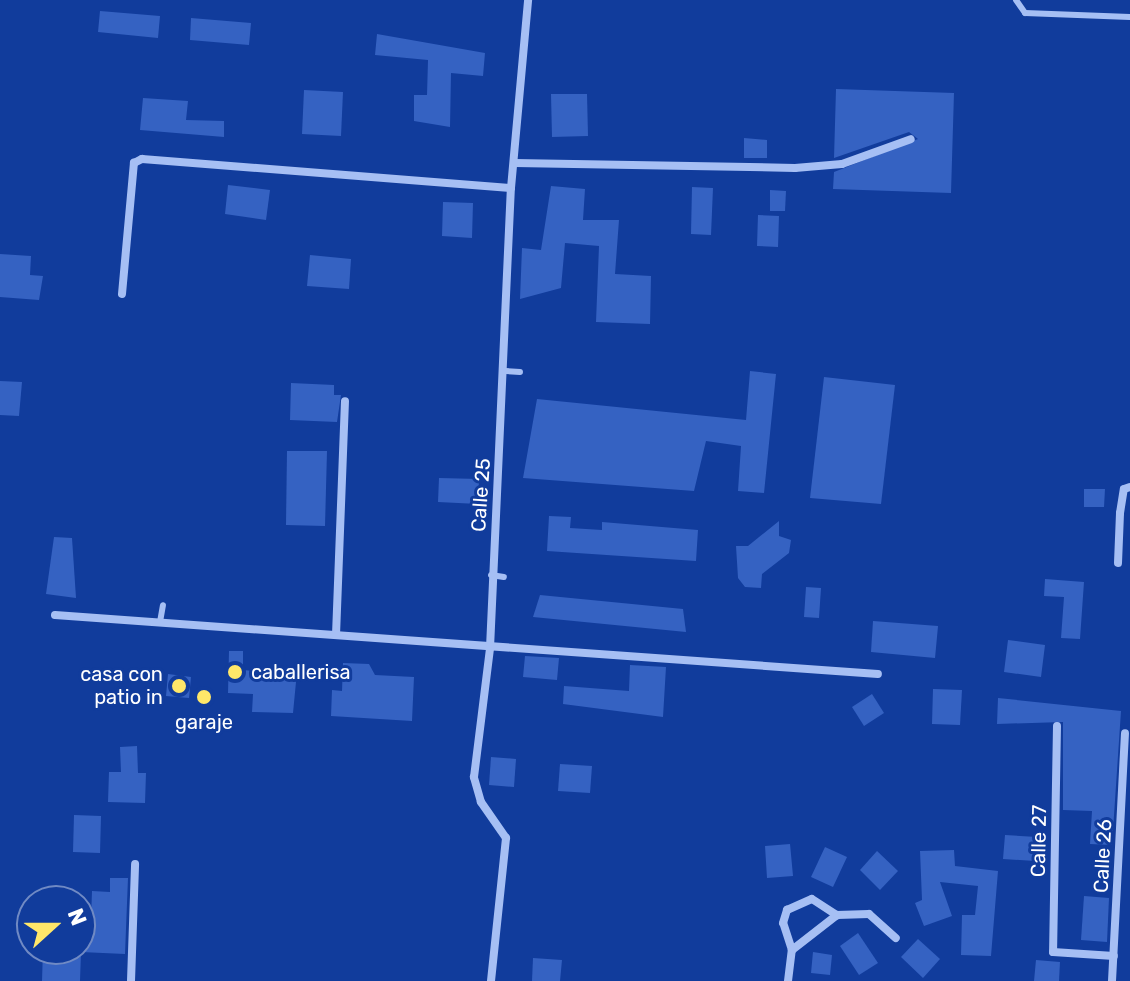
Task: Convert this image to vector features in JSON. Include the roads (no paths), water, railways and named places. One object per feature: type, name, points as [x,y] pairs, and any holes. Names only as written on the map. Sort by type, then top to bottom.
[{"type":"street","name":"Calle 25","points":[[491,981],[506,838],[481,802],[474,777],[490,648],[491,575],[506,371],[511,188],[528,0]]},
{"type":"street","points":[[515,163],[795,168],[842,164],[911,139]]},
{"type":"street","points":[[122,294],[134,163],[142,159],[511,188]]},
{"type":"street","points":[[336,635],[345,401]]},
{"type":"street","points":[[1118,563],[1120,513],[1124,489],[1130,487]]},
{"type":"street","points":[[55,615],[878,674]]},
{"type":"street","name":"Calle 27","points":[[1057,726],[1057,957],[1114,956]]},
{"type":"street","name":"Calle 26","points":[[1112,981],[1125,733]]},
{"type":"street","points":[[131,981],[135,864]]},
{"type":"street","points":[[788,981],[792,950],[783,923],[787,910],[812,899],[837,915],[869,914],[896,938]]},
{"type":"street","points":[[792,950],[837,915]]},
{"type":"lane","points":[[1016,0],[1025,13],[1130,17]]},
{"type":"lane","points":[[506,371],[520,372]]},
{"type":"lane","points":[[491,575],[504,577]]},
{"type":"lane","points":[[160,622],[163,605]]},
{"type":"place","name":"caballerisa","points":[[235,672]]},
{"type":"place","name":"casa con patio in","points":[[179,686]]},
{"type":"place","name":"garaje","points":[[204,697]]}]
